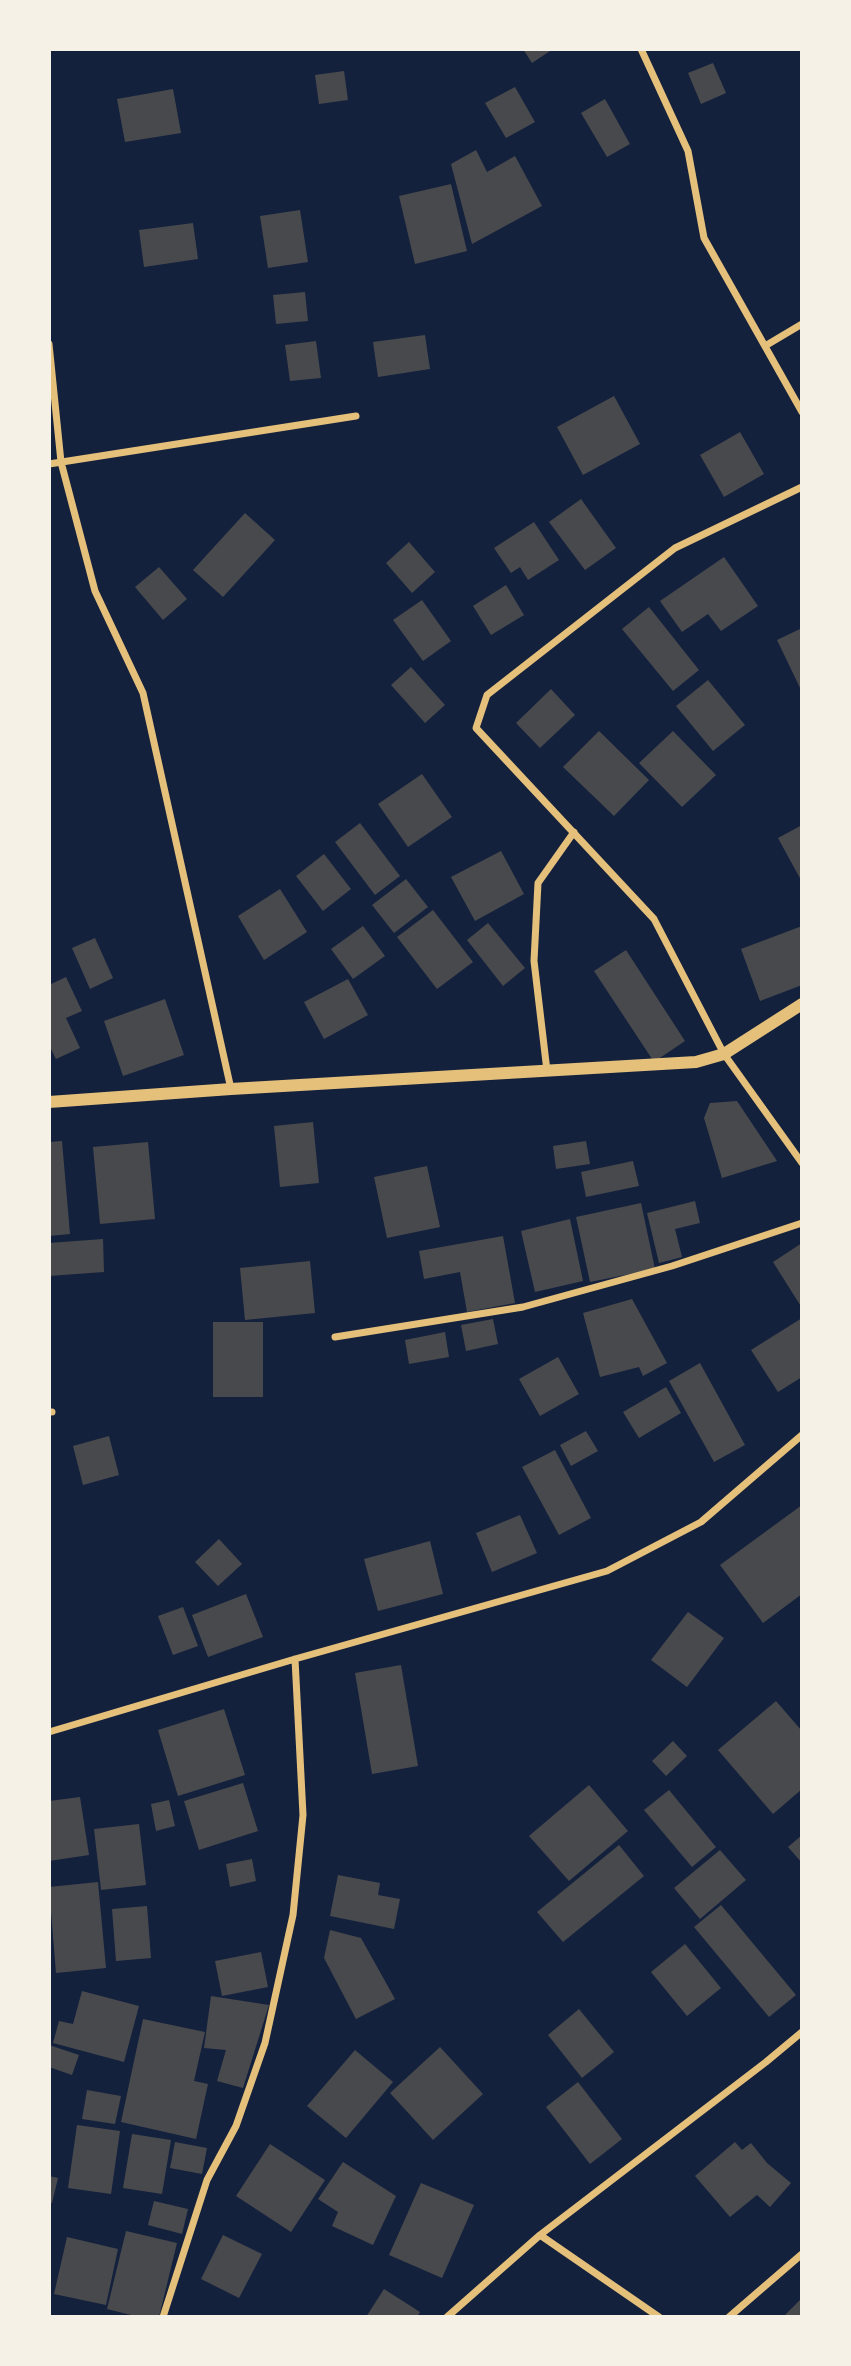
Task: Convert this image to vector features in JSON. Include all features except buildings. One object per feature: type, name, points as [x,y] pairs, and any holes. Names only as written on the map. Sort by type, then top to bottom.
[{"type":"street","points":[[641,49],[688,151],[704,238],[802,412]]},
{"type":"street","points":[[765,346],[802,324]]},
{"type":"street","points":[[49,344],[61,462],[95,590],[143,693],[231,1089]]},
{"type":"street","points":[[49,464],[356,416]]},
{"type":"street","points":[[802,486],[675,548],[487,695],[476,728],[654,919],[724,1054],[802,1163]]},
{"type":"street","points":[[547,1072],[534,961],[538,883],[574,832]]},
{"type":"street","points":[[49,1102],[695,1062],[724,1054],[802,1004]]},
{"type":"street","points":[[335,1337],[523,1307],[672,1266],[802,1223]]},
{"type":"street","points":[[49,1732],[607,1571],[701,1522],[802,1435]]},
{"type":"street","points":[[163,2317],[207,2180],[236,2126],[265,2043],[293,1914],[303,1815],[295,1659]]},
{"type":"street","points":[[447,2317],[540,2235],[802,2032]]},
{"type":"street","points":[[540,2235],[659,2317]]},
{"type":"street","points":[[729,2317],[802,2254]]}]
